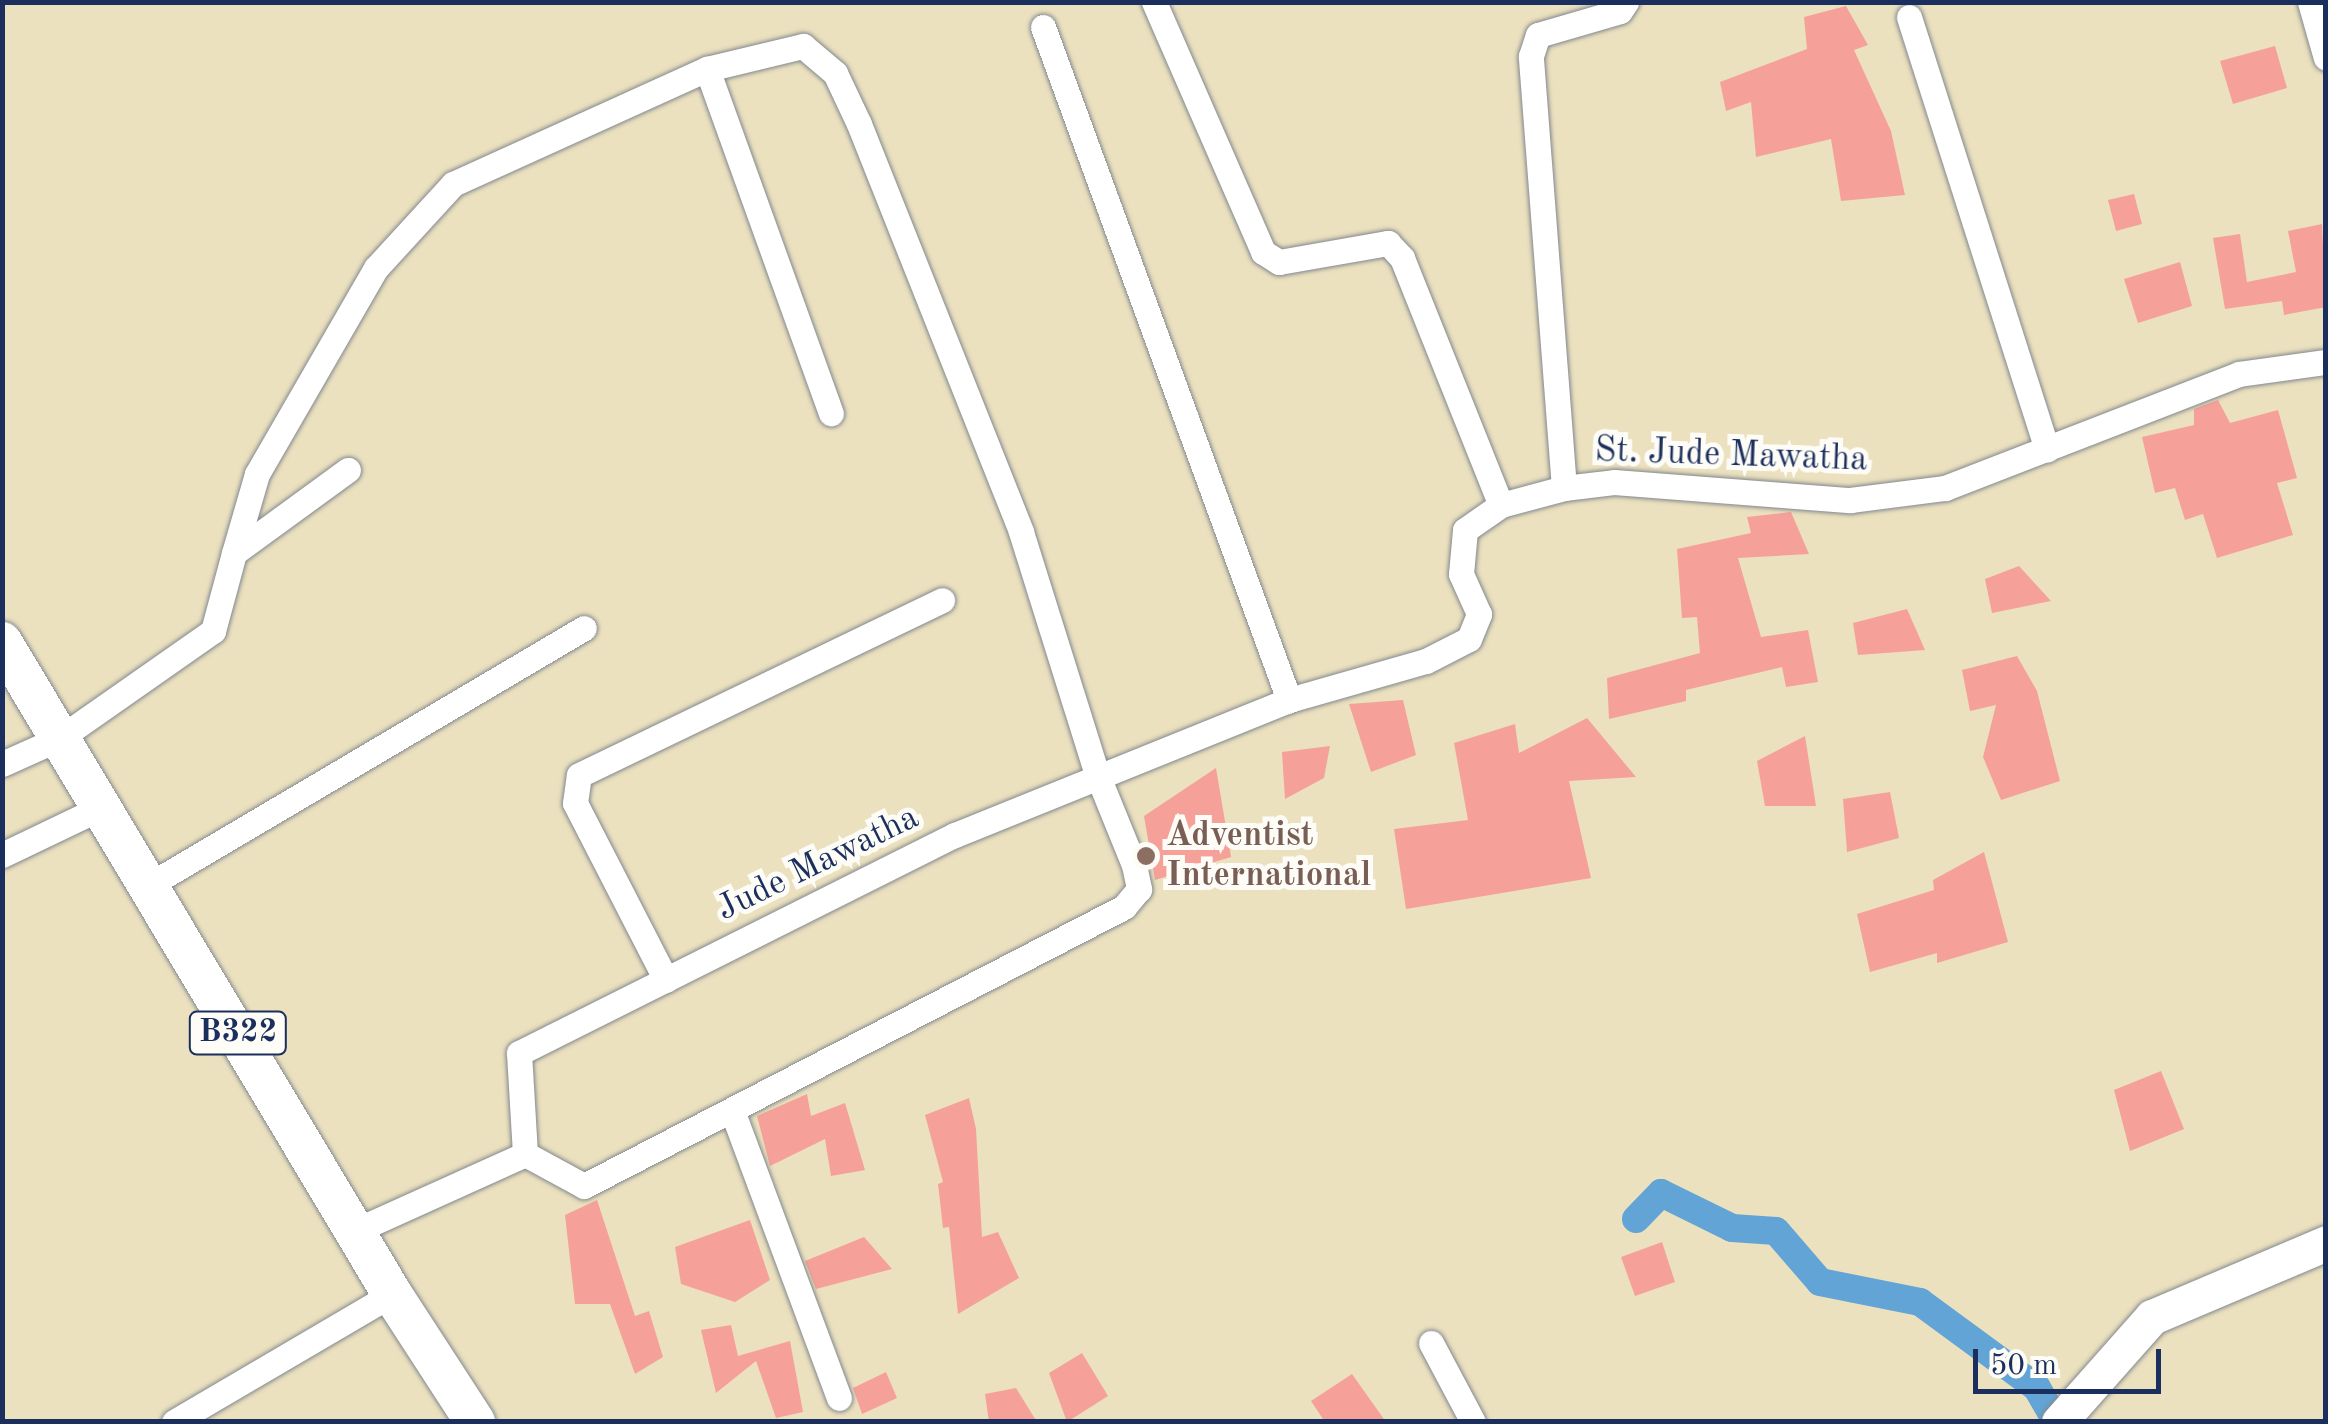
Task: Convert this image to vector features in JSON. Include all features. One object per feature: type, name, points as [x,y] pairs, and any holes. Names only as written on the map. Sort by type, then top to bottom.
[{"type":"main road","name":"B322","points":[[2,642],[392,1294],[476,1422]]},
{"type":"street","points":[[1154,2],[1263,252],[1278,262],[1388,244],[1402,258],[1501,505]]},
{"type":"street","points":[[1564,488],[1530,56],[1538,35],[1620,11],[1626,2]]},
{"type":"street","points":[[2310,2],[2326,58]]},
{"type":"street","points":[[1909,18],[2047,450]]},
{"type":"street","points":[[1043,27],[1289,700]]},
{"type":"street","points":[[2,764],[60,738],[213,631],[257,474],[376,268],[454,184],[707,69],[803,46],[834,73],[859,124],[1021,532],[1097,774],[1134,865],[1139,889],[1124,908],[584,1186],[526,1154],[356,1230]]},
{"type":"street","points":[[707,69],[831,413]]},
{"type":"street","name":"St. Jude Mawatha","points":[[1426,662],[1469,638],[1479,614],[1462,574],[1465,530],[1501,505],[1564,488],[1614,482],[1850,500],[1945,488],[2239,374],[2326,362]]},
{"type":"street","points":[[234,554],[348,470]]},
{"type":"street","points":[[666,980],[575,803],[580,775],[942,600]]},
{"type":"street","points":[[149,885],[584,628]]},
{"type":"street","name":"Jude Mawatha","points":[[526,1154],[520,1053],[955,836],[1097,774],[1289,700],[1426,662]]},
{"type":"street","points":[[2,855],[102,807]]},
{"type":"street","points":[[733,1112],[839,1398]]},
{"type":"street","points":[[2060,1422],[2152,1317],[2326,1243]]},
{"type":"street","points":[[174,1422],[392,1294]]},
{"type":"street","points":[[1432,1343],[1474,1422]]},
{"type":"building","points":[[1846,6],[1868,45],[1854,50],[1891,131],[1905,195],[1841,201],[1831,139],[1756,157],[1751,102],[1726,111],[1720,82],[1807,49],[1804,17]]},
{"type":"building","points":[[2275,46],[2287,88],[2233,104],[2220,61]]},
{"type":"building","points":[[2134,194],[2142,224],[2116,231],[2108,200]]},
{"type":"building","points":[[2322,224],[2326,307],[2284,315],[2282,301],[2225,309],[2213,238],[2240,234],[2247,282],[2296,272],[2288,231]]},
{"type":"building","points":[[2180,262],[2192,306],[2138,323],[2124,279]]},
{"type":"building","points":[[2218,400],[2230,423],[2278,410],[2297,478],[2277,483],[2293,535],[2217,558],[2203,514],[2185,520],[2175,488],[2155,493],[2142,437],[2194,425],[2194,409]]},
{"type":"building","points":[[1791,512],[1809,554],[1738,558],[1761,637],[1808,630],[1818,682],[1786,687],[1782,667],[1686,690],[1686,701],[1609,719],[1607,678],[1700,653],[1697,617],[1682,618],[1677,549],[1751,533],[1747,517]]},
{"type":"building","points":[[2019,566],[2051,601],[1992,613],[1985,579]]},
{"type":"building","points":[[1907,609],[1925,650],[1858,655],[1853,623]]},
{"type":"building","points":[[2017,656],[2037,691],[2060,781],[2001,800],[1983,757],[1996,705],[1970,711],[1962,670]]},
{"type":"building","points":[[1403,700],[1416,755],[1371,772],[1349,704]]},
{"type":"building","points":[[1587,718],[1636,777],[1569,781],[1591,878],[1406,909],[1394,829],[1468,820],[1454,743],[1515,724],[1519,753]]},
{"type":"building","points":[[1805,736],[1816,806],[1765,806],[1757,761]]},
{"type":"building","points":[[1330,746],[1324,778],[1285,799],[1282,752]]},
{"type":"building","points":[[1216,768],[1231,857],[1155,880],[1144,816]]},
{"type":"building","points":[[1890,792],[1899,838],[1847,852],[1843,799]]},
{"type":"building","points":[[1984,852],[2008,942],[1937,963],[1937,953],[1870,972],[1857,914],[1934,890],[1933,880]]},
{"type":"building","points":[[2161,1071],[2184,1129],[2130,1151],[2114,1090]]},
{"type":"building","points":[[807,1094],[811,1116],[845,1103],[865,1170],[831,1176],[825,1139],[770,1166],[757,1116]]},
{"type":"building","points":[[969,1098],[976,1129],[982,1237],[998,1232],[1019,1278],[958,1314],[949,1227],[943,1228],[938,1184],[943,1182],[925,1115]]},
{"type":"building","points":[[597,1200],[635,1316],[649,1311],[663,1357],[635,1374],[610,1304],[575,1304],[565,1215]]},
{"type":"building","points":[[750,1220],[770,1280],[735,1302],[681,1284],[675,1247]]},
{"type":"building","points":[[864,1237],[892,1269],[816,1289],[805,1261]]},
{"type":"building","points":[[1662,1242],[1675,1282],[1635,1296],[1621,1257]]},
{"type":"building","points":[[731,1325],[738,1356],[790,1341],[803,1412],[776,1418],[756,1361],[716,1393],[701,1330]]},
{"type":"building","points":[[1082,1353],[1108,1396],[1067,1422],[1049,1373]]},
{"type":"building","points":[[886,1372],[897,1398],[862,1414],[853,1388]]},
{"type":"building","points":[[1352,1374],[1386,1422],[1325,1422],[1311,1401]]},
{"type":"building","points":[[1016,1388],[1037,1422],[989,1422],[985,1394]]},
{"type":"waterway","points":[[1636,1219],[1661,1193],[1732,1228],[1776,1231],[1820,1282],[1920,1302],[2037,1388],[2057,1422]]},
{"type":"place","name":"Adventist International","points":[[1146,856]]}]
